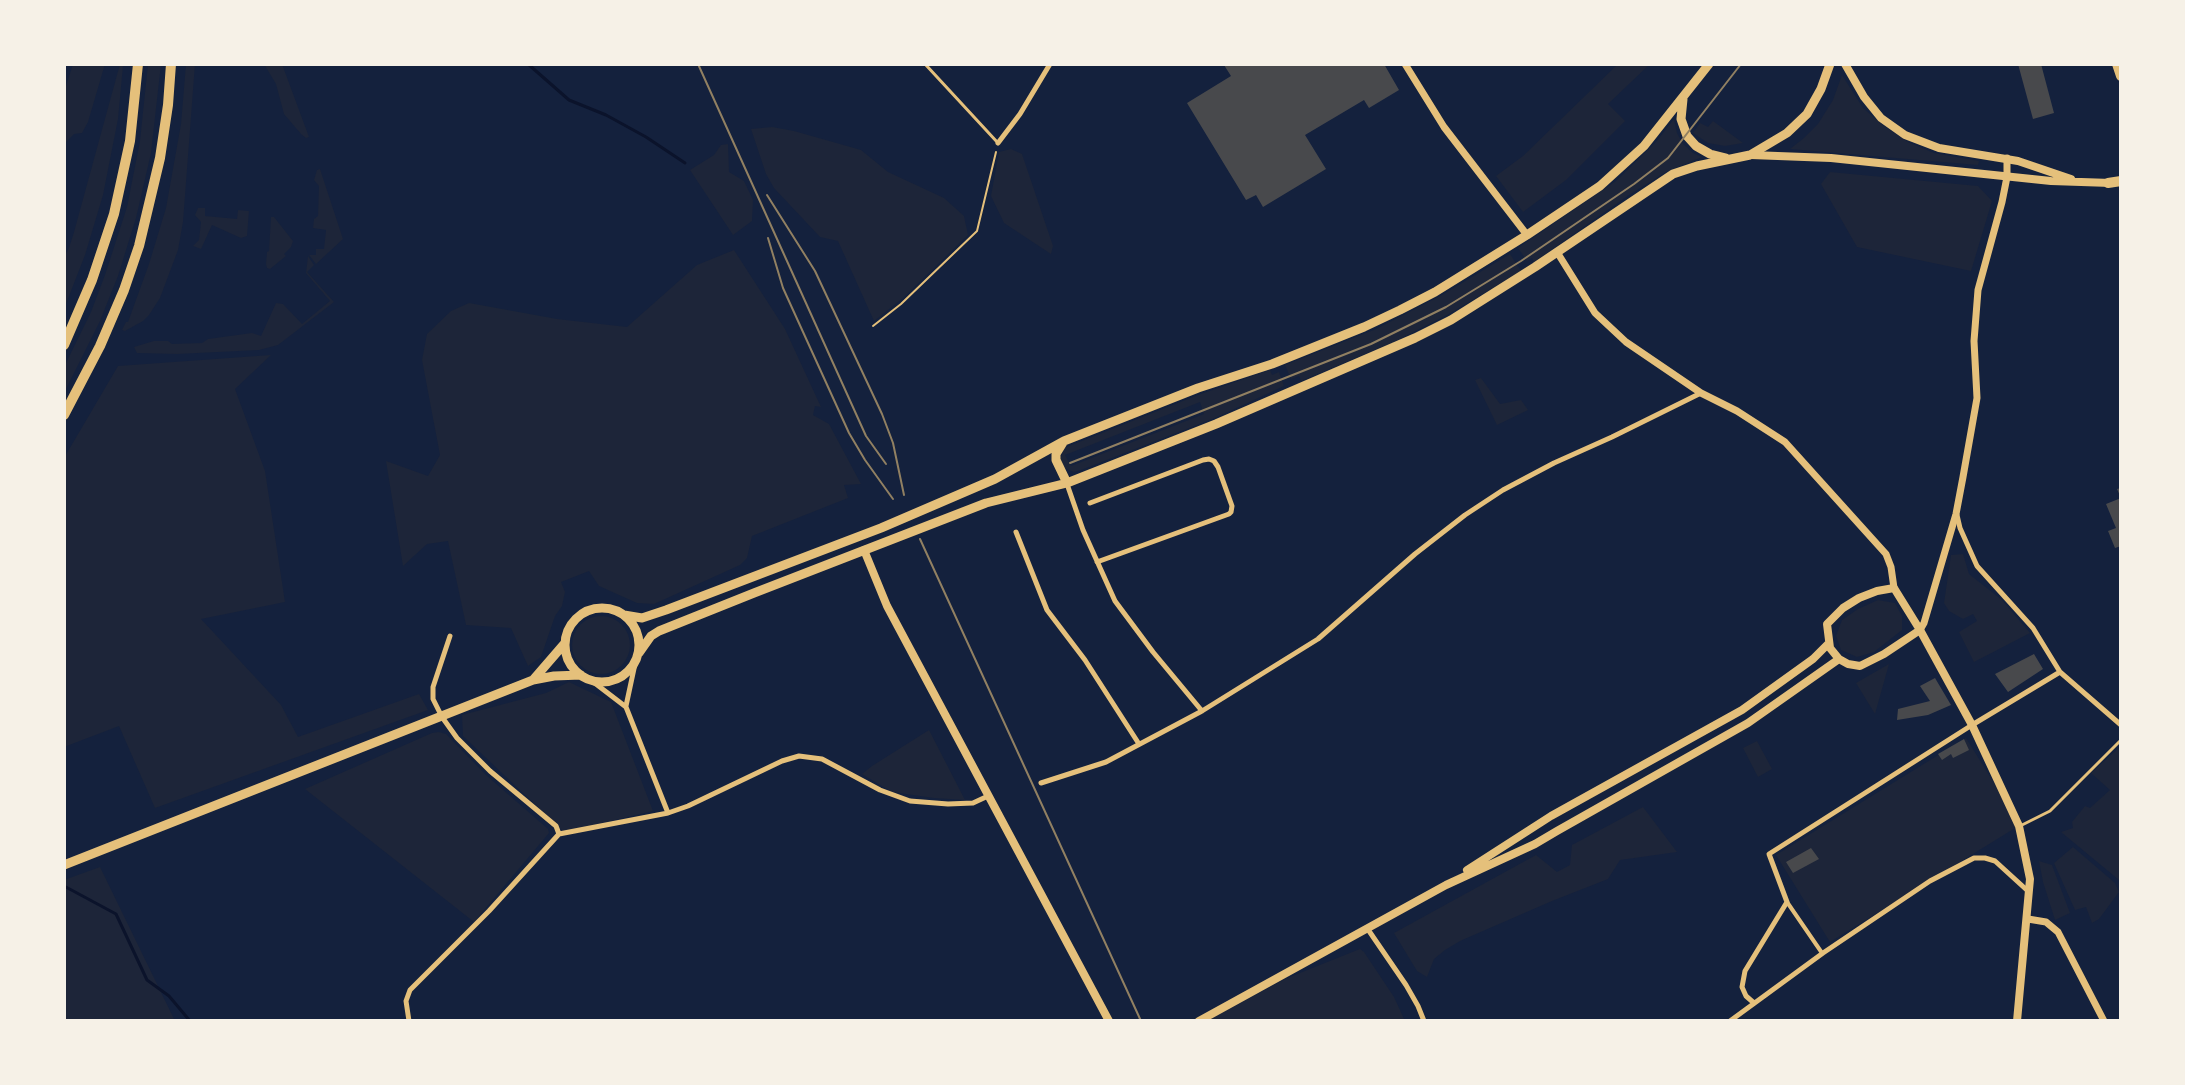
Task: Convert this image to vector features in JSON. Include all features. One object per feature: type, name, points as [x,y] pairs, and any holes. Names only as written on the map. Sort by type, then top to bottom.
[{"type":"highway","points":[[64,345],[92,280],[114,214],[130,141],[138,64]]},
{"type":"highway","points":[[64,415],[100,346],[139,246],[160,158],[171,64]]},
{"type":"highway","points":[[2117,64],[2121,76]]},
{"type":"highway","points":[[2108,183],[2121,182]]},
{"type":"main road","points":[[624,615],[636,629],[640,641],[635,664],[616,680],[592,681],[581,675],[566,656],[565,643],[567,631],[584,612],[608,608],[642,618],[666,610],[859,536],[995,479],[1064,441],[1364,327],[1435,292],[1600,186],[1644,146],[1709,64]]},
{"type":"main road","points":[[1750,155],[1787,133],[1807,114],[1830,64]]},
{"type":"main road","points":[[1845,64],[1864,97],[1881,118],[1905,135],[1939,148],[2007,158],[2076,181]]},
{"type":"main road","points":[[1683,99],[1681,119],[1687,136],[1710,154],[1729,158]]},
{"type":"main road","points":[[639,653],[651,636],[659,631],[986,503],[1067,483],[1216,424],[1415,338],[1451,320],[1673,174],[1750,155],[1806,156],[2051,181],[2108,183]]},
{"type":"main road","points":[[1064,441],[1056,460],[1067,483]]},
{"type":"main road","points":[[859,536],[887,606],[1109,1021]]},
{"type":"main road","points":[[1920,630],[1860,666],[1839,659],[1828,644],[1827,624],[1859,598],[1894,588],[1920,630],[1972,725],[2019,826],[2030,879],[2017,1021]]},
{"type":"main road","points":[[533,680],[565,643]]},
{"type":"main road","points":[[1446,885],[1529,830],[1742,710],[1813,659],[1828,644]]},
{"type":"main road","points":[[1199,1021],[1446,885],[1535,844],[1735,731],[1839,659]]},
{"type":"main road","points":[[64,865],[533,680],[581,675]]},
{"type":"street","points":[[998,143],[1020,114],[1050,64]]},
{"type":"street","points":[[1405,64],[1444,127],[1527,235]]},
{"type":"street","points":[[1920,630],[1956,514],[1977,398],[1974,341],[1978,290],[2007,177],[2007,158]]},
{"type":"street","points":[[1557,252],[1595,313],[1626,342],[1701,393],[1737,411],[1785,442],[1886,554],[1894,588]]},
{"type":"street","points":[[1041,783],[1106,762],[1202,711],[1318,639],[1415,554],[1503,490],[1701,393]]},
{"type":"street","points":[[1090,503],[1209,459],[1218,467],[1232,506],[1229,514],[1097,562]]},
{"type":"street","points":[[1067,483],[1115,601],[1202,711]]},
{"type":"street","points":[[1956,514],[1977,566],[2033,628],[2060,672],[2121,725]]},
{"type":"street","points":[[1016,532],[1047,610],[1085,660],[1139,744]]},
{"type":"street","points":[[450,636],[433,687],[433,699],[442,717],[457,738],[490,771],[556,826],[559,834]]},
{"type":"street","points":[[626,707],[635,664]]},
{"type":"street","points":[[1823,953],[1787,902],[1769,854],[2060,672]]},
{"type":"street","points":[[592,681],[626,707],[668,813]]},
{"type":"street","points":[[409,1021],[406,1001],[410,990],[489,911],[559,834],[668,813],[799,756],[822,759],[880,790],[910,801],[973,803],[989,796]]},
{"type":"street","points":[[1730,1021],[1930,881],[1974,858],[1995,861],[2030,893]]},
{"type":"street","points":[[1754,1003],[1742,987],[1745,971],[1787,902]]},
{"type":"street","points":[[2028,919],[2046,922],[2058,932],[2104,1021]]},
{"type":"street","points":[[1367,927],[1406,985],[1424,1021]]},
{"type":"lane","points":[[925,64],[998,143]]},
{"type":"lane","points":[[2019,826],[2050,811],[2121,740]]},
{"type":"path","points":[[873,326],[901,304],[977,231],[998,143]]},
{"type":"shaded area","points":[[73,64],[105,64],[88,122],[82,133],[74,134],[64,144],[64,92]]},
{"type":"shaded area","points":[[120,64],[123,66],[118,119],[103,195],[64,309],[64,257],[74,232]]},
{"type":"shaded area","points":[[148,64],[161,64],[151,153],[136,218],[100,321],[64,393],[64,367],[91,312],[127,207],[140,141]]},
{"type":"shaded area","points":[[186,64],[195,64],[183,222],[178,250],[160,298],[149,315],[125,331],[122,330],[128,322],[149,264],[166,208],[181,124]]},
{"type":"shaded area","points":[[264,64],[282,64],[309,137],[301,134],[284,114],[276,84]]},
{"type":"shaded area","points":[[1618,64],[1650,64],[1608,104],[1625,121],[1566,180],[1523,212],[1496,176],[1523,156]]},
{"type":"shaded area","points":[[1842,75],[1863,108],[1908,142],[1934,153],[1979,161],[1978,165],[1790,149],[1818,124],[1833,100]]},
{"type":"shaded area","points":[[1674,119],[1683,144],[1702,157],[1666,172],[1534,262],[1532,258],[1527,261],[1518,248],[1616,181],[1656,142]]},
{"type":"shaded area","points":[[1713,121],[1743,143],[1725,146],[1708,143],[1693,133],[1700,123],[1708,127]]},
{"type":"shaded area","points":[[772,127],[861,150],[888,172],[944,198],[964,216],[968,235],[903,298],[874,321],[838,241],[820,237],[774,188],[766,174],[751,129]]},
{"type":"shaded area","points":[[728,144],[729,172],[744,181],[753,200],[752,221],[733,235],[690,170],[714,155],[721,145]]},
{"type":"shaded area","points":[[1011,149],[1022,154],[1053,246],[1051,254],[1004,223],[991,196],[999,152]]},
{"type":"shaded area","points":[[320,169],[343,239],[316,264],[309,255],[316,255],[316,249],[324,249],[326,230],[313,228],[314,219],[318,216],[319,186],[314,180]]},
{"type":"shaded area","points":[[1830,172],[1978,186],[1992,201],[1971,271],[1857,247],[1821,184]]},
{"type":"shaded area","points":[[198,208],[205,208],[205,216],[237,219],[238,210],[249,211],[247,236],[241,238],[212,225],[201,249],[193,246],[199,240],[201,222],[195,215]]},
{"type":"shaded area","points":[[271,217],[293,241],[284,254],[286,256],[270,269],[266,264]]},
{"type":"shaded area","points":[[734,250],[785,329],[821,407],[815,406],[813,415],[829,424],[861,484],[844,485],[848,498],[752,536],[747,558],[740,565],[654,604],[637,603],[599,586],[589,571],[561,582],[565,592],[562,606],[555,616],[541,657],[528,666],[511,628],[466,625],[448,541],[427,544],[403,566],[386,461],[428,476],[440,455],[422,360],[427,334],[451,311],[469,303],[557,319],[627,327],[697,265]]},
{"type":"shaded area","points":[[1510,254],[1521,271],[1449,314],[1398,340],[1301,381],[1299,376],[1291,379],[1285,365],[1376,329],[1442,295]]},
{"type":"shaded area","points":[[308,256],[314,265],[307,272],[334,302],[278,345],[259,350],[137,353],[134,347],[154,341],[202,343],[208,339],[252,333],[261,336],[276,303],[283,304],[302,324],[330,301],[306,273]]},
{"type":"shaded area","points":[[271,355],[235,389],[265,471],[285,602],[201,619],[281,705],[298,737],[419,694],[428,710],[155,808],[119,726],[64,747],[64,458],[118,366]]},
{"type":"shaded area","points":[[1270,370],[1272,375],[1279,372],[1284,386],[1215,418],[1081,470],[1074,472],[1064,468],[1060,460],[1064,448]],"holes":[[[1200,402],[1204,414],[1071,466],[1065,455]]]},
{"type":"shaded area","points":[[1481,378],[1500,404],[1521,400],[1528,410],[1497,425],[1475,380]]},
{"type":"shaded area","points":[[1963,554],[1969,574],[2002,600],[2030,633],[1974,662],[1959,632],[1977,621],[1973,614],[1963,619],[1949,611],[1944,603],[1951,555]]},
{"type":"shaded area","points":[[1878,600],[1895,603],[1902,616],[1902,630],[1874,652],[1857,657],[1841,650],[1836,636],[1842,620]]},
{"type":"shaded area","points":[[601,616],[612,618],[621,625],[628,634],[628,656],[621,665],[612,672],[601,674],[590,672],[581,665],[574,656],[572,645],[574,634],[581,625],[590,618]]},
{"type":"shaded area","points":[[1889,664],[1875,714],[1856,683]]},
{"type":"shaded area","points":[[569,682],[611,702],[653,811],[564,832],[463,736],[462,715],[546,693]]},
{"type":"shaded area","points":[[929,730],[965,800],[892,792],[862,774],[872,766]]},
{"type":"shaded area","points":[[439,732],[446,734],[549,833],[474,922],[305,789]]},
{"type":"shaded area","points":[[1966,738],[2020,825],[1830,942],[1776,855]]},
{"type":"shaded area","points":[[1757,741],[1772,769],[1758,777],[1743,748]]},
{"type":"shaded area","points":[[2121,746],[2119,880],[2061,832],[2073,828],[2072,822],[2085,806],[2090,808],[2110,790],[2091,773]]},
{"type":"shaded area","points":[[1643,807],[1677,852],[1620,860],[1608,879],[1460,941],[1434,959],[1427,977],[1417,971],[1394,933],[1536,855],[1557,872],[1570,865],[1572,845]]},
{"type":"shaded area","points":[[2073,847],[2115,883],[2119,892],[2099,919],[2092,923],[2086,907],[2075,910],[2054,863]]},
{"type":"shaded area","points":[[2039,861],[2052,865],[2070,913],[2055,920],[2043,882]]},
{"type":"shaded area","points":[[100,867],[175,1021],[64,1021],[64,880]]},
{"type":"shaded area","points":[[1360,949],[1394,997],[1405,1021],[1207,1021],[1285,979]]},
{"type":"building","points":[[1226,64],[1384,64],[1399,90],[1369,108],[1364,100],[1305,135],[1326,169],[1263,207],[1256,195],[1246,200],[1187,103],[1231,76]]},
{"type":"building","points":[[2018,64],[2041,64],[2054,113],[2033,119]]},
{"type":"building","points":[[2121,498],[2121,546],[2115,548],[2108,531],[2116,528],[2106,504]]},
{"type":"building","points":[[2034,654],[2043,669],[2008,692],[1995,674]]},
{"type":"building","points":[[1935,678],[1951,705],[1928,715],[1897,720],[1898,709],[1930,701],[1920,686]]},
{"type":"building","points":[[1964,739],[1969,750],[1953,758],[1951,754],[1942,760],[1938,754]]},
{"type":"building","points":[[1811,848],[1819,859],[1793,873],[1786,862]]},
{"type":"waterway","points":[[528,64],[569,100],[606,115],[685,163]]},
{"type":"waterway","points":[[64,886],[116,914],[147,980],[169,996],[190,1021]]},
{"type":"tram line","points":[[698,64],[866,436],[886,464]]},
{"type":"tram line","points":[[1070,463],[1371,344],[1446,307],[1521,261],[1668,158],[1741,64]]},
{"type":"tram line","points":[[767,195],[815,271],[882,414],[893,443],[904,495]]},
{"type":"tram line","points":[[768,238],[783,288],[849,433],[893,499]]},
{"type":"tram line","points":[[920,539],[1141,1021]]}]
